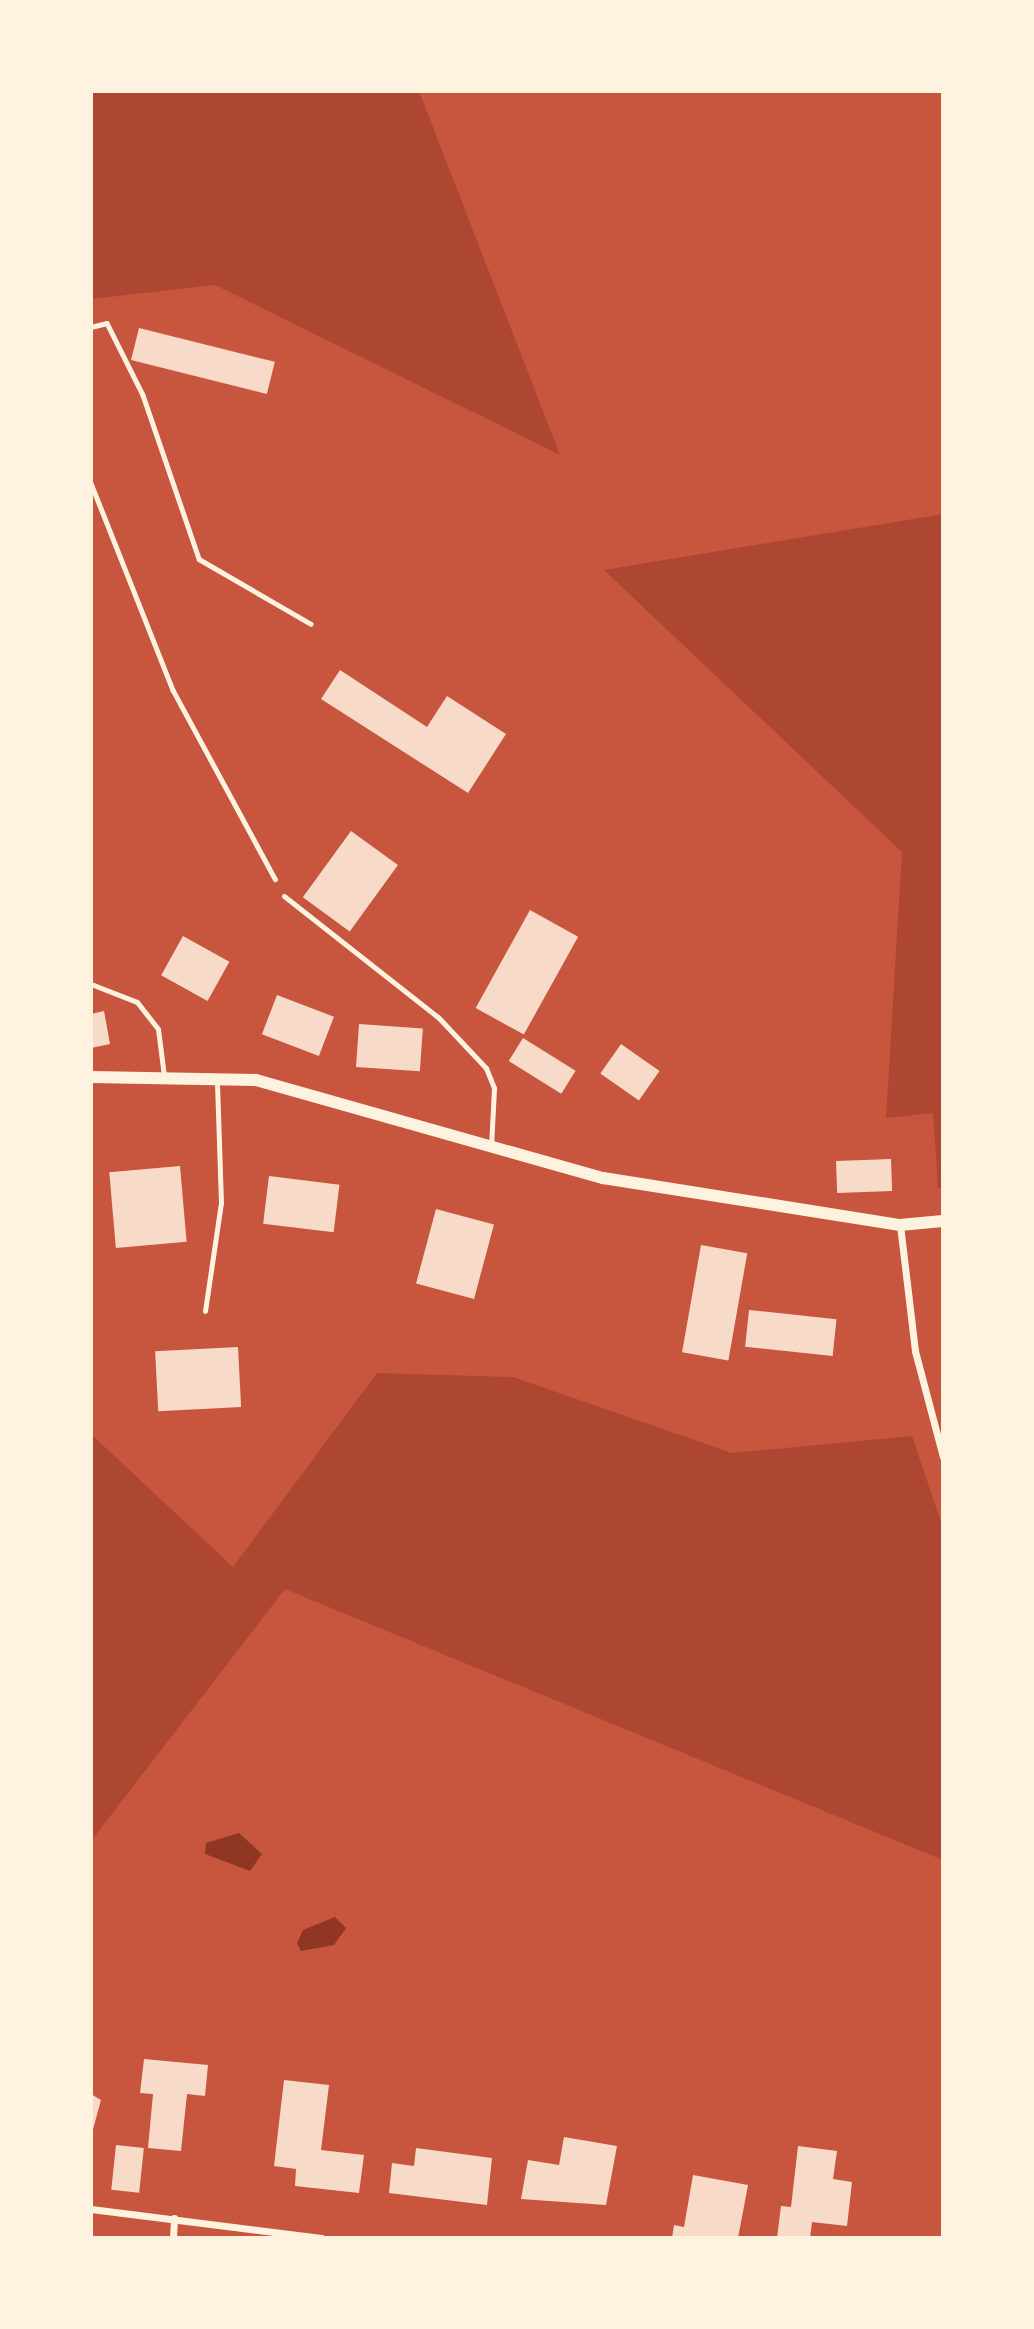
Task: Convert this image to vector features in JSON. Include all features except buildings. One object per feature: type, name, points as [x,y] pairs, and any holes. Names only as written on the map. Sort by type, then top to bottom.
[{"type":"street","points":[[91,1077],[217,1076],[327,1097],[491,1150],[603,1178],[900,1225],[943,1221]]},
{"type":"street","points":[[900,1225],[915,1352],[943,1457]]},
{"type":"street","points":[[91,2209],[321,2238]]},
{"type":"street","points":[[173,2238],[174,2218]]},
{"type":"lane","points":[[284,896],[438,1017],[486,1068],[495,1088],[491,1150]]},
{"type":"lane","points":[[91,984],[137,1002],[158,1029],[164,1076]]},
{"type":"lane","points":[[205,1311],[221,1203],[217,1076]]},
{"type":"path","points":[[91,327],[107,323],[143,395],[199,559],[311,624]]},
{"type":"path","points":[[91,483],[173,690],[284,896]]},
{"type":"shaded area","points":[[91,91],[419,91],[560,455],[215,285],[91,299]]},
{"type":"shaded area","points":[[943,514],[943,1188],[938,1188],[933,1113],[886,1118],[902,852],[604,570]]},
{"type":"shaded area","points":[[377,1373],[513,1377],[732,1453],[912,1436],[943,1528],[943,1860],[285,1589],[91,1841],[91,1434],[233,1567]]},
{"type":"shaded area","points":[[239,1833],[262,1854],[250,1871],[205,1854],[206,1843]]},
{"type":"shaded area","points":[[335,1917],[346,1928],[334,1945],[301,1951],[297,1943],[303,1930]]}]
